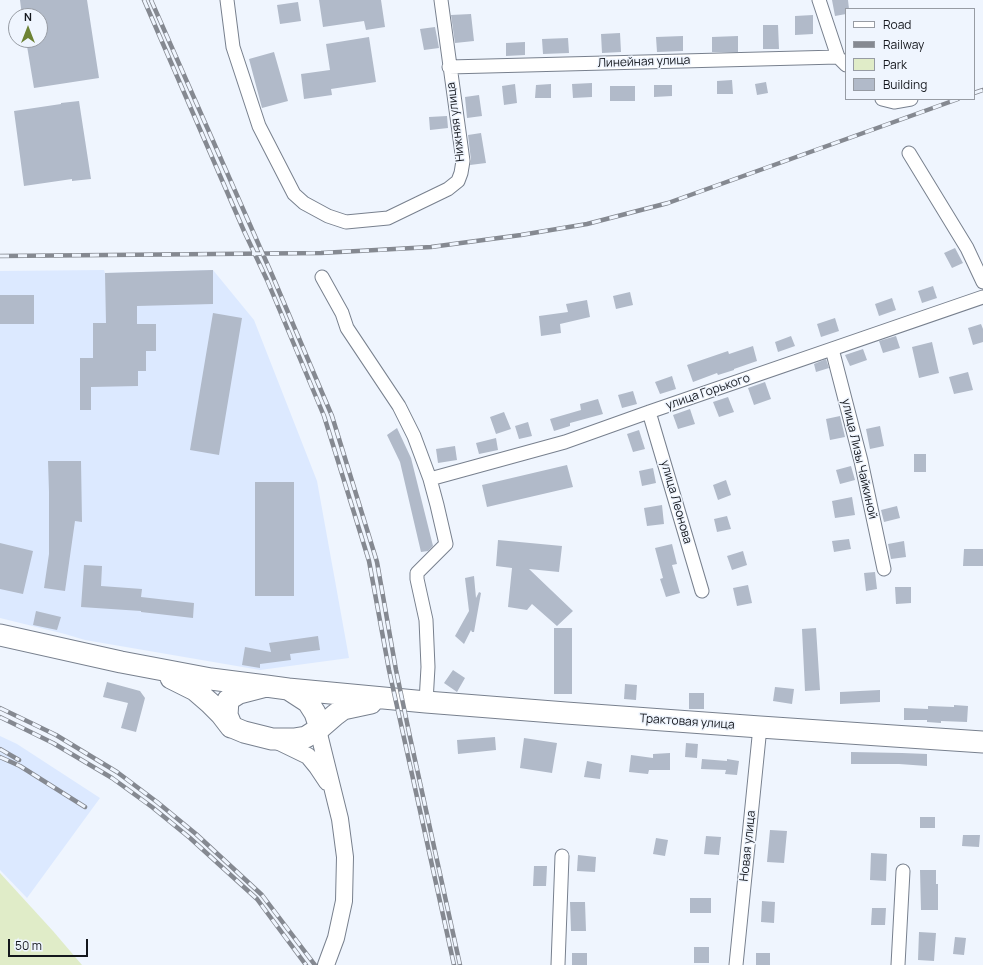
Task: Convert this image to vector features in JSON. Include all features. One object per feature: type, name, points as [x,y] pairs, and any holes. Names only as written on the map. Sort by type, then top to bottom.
[{"type":"highway","points":[[0,635],[121,662],[168,676],[195,690],[210,703],[232,727],[244,732],[272,739],[294,739],[306,737],[319,729],[343,709],[391,699]]},
{"type":"highway","name":"Трактовая улица","points":[[121,662],[211,679],[288,690],[760,727],[983,742]]},
{"type":"highway","points":[[232,727],[227,715],[228,700],[239,692],[266,686]]},
{"type":"highway","points":[[288,690],[308,702],[315,713],[319,729]]},
{"type":"street","name":"Нижняя улица","points":[[227,0],[233,47],[259,126],[294,194],[304,203],[328,216],[346,222],[388,218],[448,189],[458,181],[461,173],[462,161],[441,0]]},
{"type":"street","points":[[819,0],[842,61]]},
{"type":"street","name":"Линейная улица","points":[[449,67],[842,61]]},
{"type":"street","points":[[886,100],[894,102],[905,100]]},
{"type":"street","points":[[909,153],[967,248],[983,282]]},
{"type":"street","points":[[322,277],[342,313],[347,328],[399,406],[414,436],[430,479],[437,505],[446,544],[418,573],[417,579],[426,620],[428,667],[426,702]]},
{"type":"street","name":"улица Горького","points":[[430,479],[566,442],[983,297]]},
{"type":"street","name":"улица Лизы Чайкиной","points":[[832,349],[861,461],[884,570]]},
{"type":"street","name":"улица Леонова","points":[[649,412],[702,592]]},
{"type":"street","name":"Новая улица","points":[[736,965],[760,727]]},
{"type":"street","points":[[319,729],[340,819],[345,857],[344,901],[336,938],[326,965]]},
{"type":"street","points":[[272,739],[308,756],[317,767],[334,794]]},
{"type":"street","points":[[558,965],[562,856]]},
{"type":"street","points":[[898,965],[903,871]]},
{"type":"shaded area","points":[[104,270],[105,273],[213,270],[254,320],[317,481],[349,658],[260,670],[85,640],[0,618],[0,271]]},
{"type":"shaded area","points":[[0,736],[17,744],[100,798],[27,898],[0,870]]},
{"type":"green space","points":[[0,873],[53,931],[82,965],[0,965]]},
{"type":"building","points":[[20,0],[87,0],[99,78],[34,88],[27,48],[48,48],[48,8],[21,8]]},
{"type":"building","points":[[319,0],[381,0],[385,27],[366,30],[364,21],[323,27]]},
{"type":"building","points":[[832,0],[848,0],[849,8],[845,8],[845,14],[835,16]]},
{"type":"building","points":[[298,2],[301,21],[280,24],[277,5]]},
{"type":"building","points":[[471,14],[474,41],[455,43],[451,15]]},
{"type":"building","points":[[813,15],[813,34],[795,35],[795,16]]},
{"type":"building","points":[[763,25],[778,25],[779,49],[763,49]]},
{"type":"building","points":[[435,27],[439,48],[424,50],[420,29]]},
{"type":"building","points":[[620,33],[621,52],[602,53],[601,34]]},
{"type":"building","points":[[683,36],[683,51],[657,52],[656,37]]},
{"type":"building","points":[[738,36],[738,52],[712,52],[712,37]]},
{"type":"building","points":[[369,37],[376,82],[331,89],[332,95],[304,99],[301,74],[330,70],[326,44]]},
{"type":"building","points":[[568,38],[569,53],[543,54],[542,39]]},
{"type":"building","points":[[525,42],[525,55],[506,56],[506,43]]},
{"type":"building","points":[[274,52],[288,101],[262,108],[249,59]]},
{"type":"building","points":[[732,80],[733,94],[717,94],[717,81]]},
{"type":"building","points":[[766,82],[768,93],[757,95],[755,84]]},
{"type":"building","points":[[592,83],[592,97],[573,98],[572,84]]},
{"type":"building","points":[[515,84],[517,103],[504,105],[502,86]]},
{"type":"building","points":[[551,84],[551,98],[535,98],[536,85]]},
{"type":"building","points":[[654,85],[672,85],[672,96],[654,97]]},
{"type":"building","points":[[610,86],[635,86],[635,101],[610,101]]},
{"type":"building","points":[[479,95],[482,116],[467,118],[465,97]]},
{"type":"building","points":[[79,101],[91,179],[72,181],[72,179],[24,186],[14,111]]},
{"type":"building","points":[[447,116],[448,128],[430,130],[429,117]]},
{"type":"building","points":[[481,133],[486,163],[470,165],[471,160],[468,135]]},
{"type":"building","points":[[955,248],[963,263],[952,268],[944,253]]},
{"type":"building","points":[[213,270],[213,304],[137,306],[137,324],[156,324],[156,351],[146,351],[146,371],[138,371],[138,386],[91,387],[91,410],[80,410],[80,358],[93,358],[93,323],[106,323],[105,273]]},
{"type":"building","points":[[933,286],[937,298],[922,303],[918,291]]},
{"type":"building","points":[[630,292],[633,305],[616,309],[613,296]]},
{"type":"building","points":[[0,295],[34,295],[34,324],[0,324]]},
{"type":"building","points":[[892,298],[896,310],[879,316],[875,304]]},
{"type":"building","points":[[587,300],[590,317],[560,324],[561,333],[541,336],[539,316],[568,312],[566,304]]},
{"type":"building","points":[[213,313],[242,318],[219,455],[190,450]]},
{"type":"building","points":[[835,318],[839,331],[821,337],[817,324]]},
{"type":"building","points":[[981,324],[983,329],[983,342],[973,345],[968,328]]},
{"type":"building","points":[[791,336],[795,346],[778,352],[775,342]]},
{"type":"building","points":[[896,336],[900,348],[883,353],[879,341]]},
{"type":"building","points":[[932,342],[939,373],[919,378],[912,347]]},
{"type":"building","points":[[753,346],[757,361],[734,370],[718,375],[717,373],[693,382],[687,365],[728,351],[729,354]]},
{"type":"building","points":[[863,349],[867,360],[850,366],[845,355]]},
{"type":"building","points":[[826,359],[829,368],[816,372],[814,364]]},
{"type":"building","points":[[968,372],[973,390],[954,394],[949,377]]},
{"type":"building","points":[[672,376],[676,389],[660,394],[655,382]]},
{"type":"building","points":[[765,382],[771,399],[754,405],[748,388]]},
{"type":"building","points":[[633,391],[637,404],[622,408],[618,395]]},
{"type":"building","points":[[728,397],[734,412],[719,417],[713,402]]},
{"type":"building","points":[[598,399],[603,414],[570,423],[570,426],[554,431],[550,419],[581,410],[580,404]]},
{"type":"building","points":[[690,409],[695,424],[678,429],[673,415]]},
{"type":"building","points":[[504,412],[511,429],[496,434],[490,417]]},
{"type":"building","points":[[840,416],[845,437],[830,440],[826,419]]},
{"type":"building","points":[[528,422],[532,436],[519,439],[515,426]]},
{"type":"building","points":[[880,426],[884,446],[870,449],[866,429]]},
{"type":"building","points":[[397,428],[411,458],[433,546],[428,551],[421,552],[400,462],[387,435]]},
{"type":"building","points":[[639,430],[645,449],[633,452],[627,434]]},
{"type":"building","points":[[496,438],[498,450],[479,454],[476,443]]},
{"type":"building","points":[[455,446],[457,460],[438,463],[436,449]]},
{"type":"building","points":[[914,454],[926,454],[926,472],[914,472]]},
{"type":"building","points":[[48,461],[81,461],[82,522],[75,521],[65,591],[44,588],[49,554]]},
{"type":"building","points":[[567,465],[573,487],[487,507],[482,485]]},
{"type":"building","points":[[851,466],[855,480],[840,484],[836,470]]},
{"type":"building","points":[[653,468],[656,483],[642,486],[639,471]]},
{"type":"building","points":[[726,480],[731,495],[718,500],[713,485]]},
{"type":"building","points":[[255,482],[294,482],[294,596],[255,596]]},
{"type":"building","points":[[852,497],[855,515],[835,518],[832,501]]},
{"type":"building","points":[[662,505],[664,524],[647,526],[644,508]]},
{"type":"building","points":[[897,506],[900,518],[884,522],[881,510]]},
{"type":"building","points":[[727,516],[731,529],[717,532],[714,519]]},
{"type":"building","points":[[849,539],[851,549],[834,552],[832,541]]},
{"type":"building","points":[[498,540],[562,546],[559,572],[529,569],[573,611],[557,626],[532,604],[527,610],[508,607],[512,568],[496,566]]},
{"type":"building","points":[[904,541],[906,557],[891,559],[888,544]]},
{"type":"building","points":[[0,543],[33,551],[23,594],[0,589]]},
{"type":"building","points":[[672,544],[677,564],[672,565],[680,593],[666,597],[660,579],[663,578],[655,548]]},
{"type":"building","points":[[964,549],[983,549],[983,566],[963,566]]},
{"type":"building","points":[[743,551],[747,565],[732,570],[727,556]]},
{"type":"building","points":[[84,565],[102,566],[101,586],[142,589],[141,597],[194,603],[193,618],[141,611],[81,607]]},
{"type":"building","points":[[875,572],[877,589],[866,591],[864,573]]},
{"type":"building","points":[[474,576],[476,598],[479,592],[481,593],[474,632],[471,630],[464,644],[455,636],[469,611],[465,578]]},
{"type":"building","points":[[748,585],[752,603],[737,606],[733,588]]},
{"type":"building","points":[[895,587],[911,587],[911,603],[896,604]]},
{"type":"building","points":[[36,611],[61,617],[57,630],[33,625]]},
{"type":"building","points":[[554,628],[572,628],[572,694],[554,694]]},
{"type":"building","points":[[816,628],[820,690],[805,691],[802,629]]},
{"type":"building","points":[[318,636],[320,650],[290,654],[291,660],[260,664],[260,668],[242,665],[245,647],[271,652],[269,643]]},
{"type":"building","points":[[453,670],[465,678],[457,692],[444,683]]},
{"type":"building","points":[[107,682],[140,691],[145,698],[136,732],[121,728],[128,703],[103,697]]},
{"type":"building","points":[[625,684],[637,685],[636,700],[624,699]]},
{"type":"building","points":[[775,687],[794,689],[792,704],[773,701]]},
{"type":"building","points":[[880,690],[880,702],[840,704],[840,692]]},
{"type":"building","points":[[689,693],[704,693],[704,709],[689,709]]},
{"type":"building","points":[[954,705],[968,706],[967,722],[941,721],[941,723],[927,722],[927,720],[904,720],[904,708],[928,709],[928,706],[954,707]]},
{"type":"building","points":[[495,737],[496,750],[458,754],[457,740]]},
{"type":"building","points":[[524,738],[557,743],[552,773],[520,768]]},
{"type":"building","points":[[686,743],[698,744],[697,758],[685,757]]},
{"type":"building","points":[[851,752],[927,754],[927,766],[899,764],[851,764]]},
{"type":"building","points":[[670,753],[670,770],[649,770],[648,774],[629,772],[631,755],[653,758],[653,754]]},
{"type":"building","points":[[702,759],[727,761],[727,759],[739,761],[737,775],[725,774],[726,770],[701,769]]},
{"type":"building","points":[[587,761],[602,764],[600,779],[584,777]]},
{"type":"building","points":[[920,817],[935,817],[935,828],[920,828]]},
{"type":"building","points":[[770,830],[787,831],[784,863],[767,862]]},
{"type":"building","points":[[963,835],[980,835],[979,847],[962,846]]},
{"type":"building","points":[[706,836],[721,837],[719,855],[704,854]]},
{"type":"building","points":[[656,838],[668,840],[665,856],[653,854]]},
{"type":"building","points":[[871,853],[887,854],[886,881],[870,880]]},
{"type":"building","points":[[578,855],[596,857],[595,872],[577,871]]},
{"type":"building","points":[[534,866],[547,866],[546,886],[533,886]]},
{"type":"building","points":[[920,870],[936,870],[936,884],[938,884],[938,910],[921,910]]},
{"type":"building","points":[[690,898],[711,898],[711,913],[690,913]]},
{"type":"building","points":[[762,901],[775,902],[774,923],[761,922]]},
{"type":"building","points":[[570,902],[585,902],[586,931],[571,931]]},
{"type":"building","points":[[872,908],[886,908],[885,925],[871,925]]},
{"type":"building","points":[[919,932],[936,933],[934,961],[918,960]]},
{"type":"building","points":[[955,937],[966,938],[964,955],[953,954]]},
{"type":"building","points":[[694,947],[709,947],[709,963],[694,963]]},
{"type":"building","points":[[572,953],[587,953],[587,965],[572,965]]},
{"type":"building","points":[[756,953],[770,953],[770,965],[756,965]]},
{"type":"railway","points":[[144,0],[244,231],[267,280],[324,416],[369,561],[389,670],[454,965]]},
{"type":"railway","points":[[151,0],[273,277],[332,416],[377,562],[396,670],[460,965]]},
{"type":"railway","points":[[975,93],[983,90]]},
{"type":"railway","points":[[0,256],[321,253],[431,247],[521,235],[587,224],[668,203],[955,100]]},
{"type":"railway","points":[[0,708],[56,735],[117,772],[157,802],[196,834],[262,895],[315,965]]},
{"type":"railway","points":[[0,717],[53,743],[112,778],[152,807],[190,838],[257,899],[306,965]]},
{"type":"railway","points":[[0,749],[19,760]]},
{"type":"railway","points":[[0,757],[20,766],[85,807]]}]
